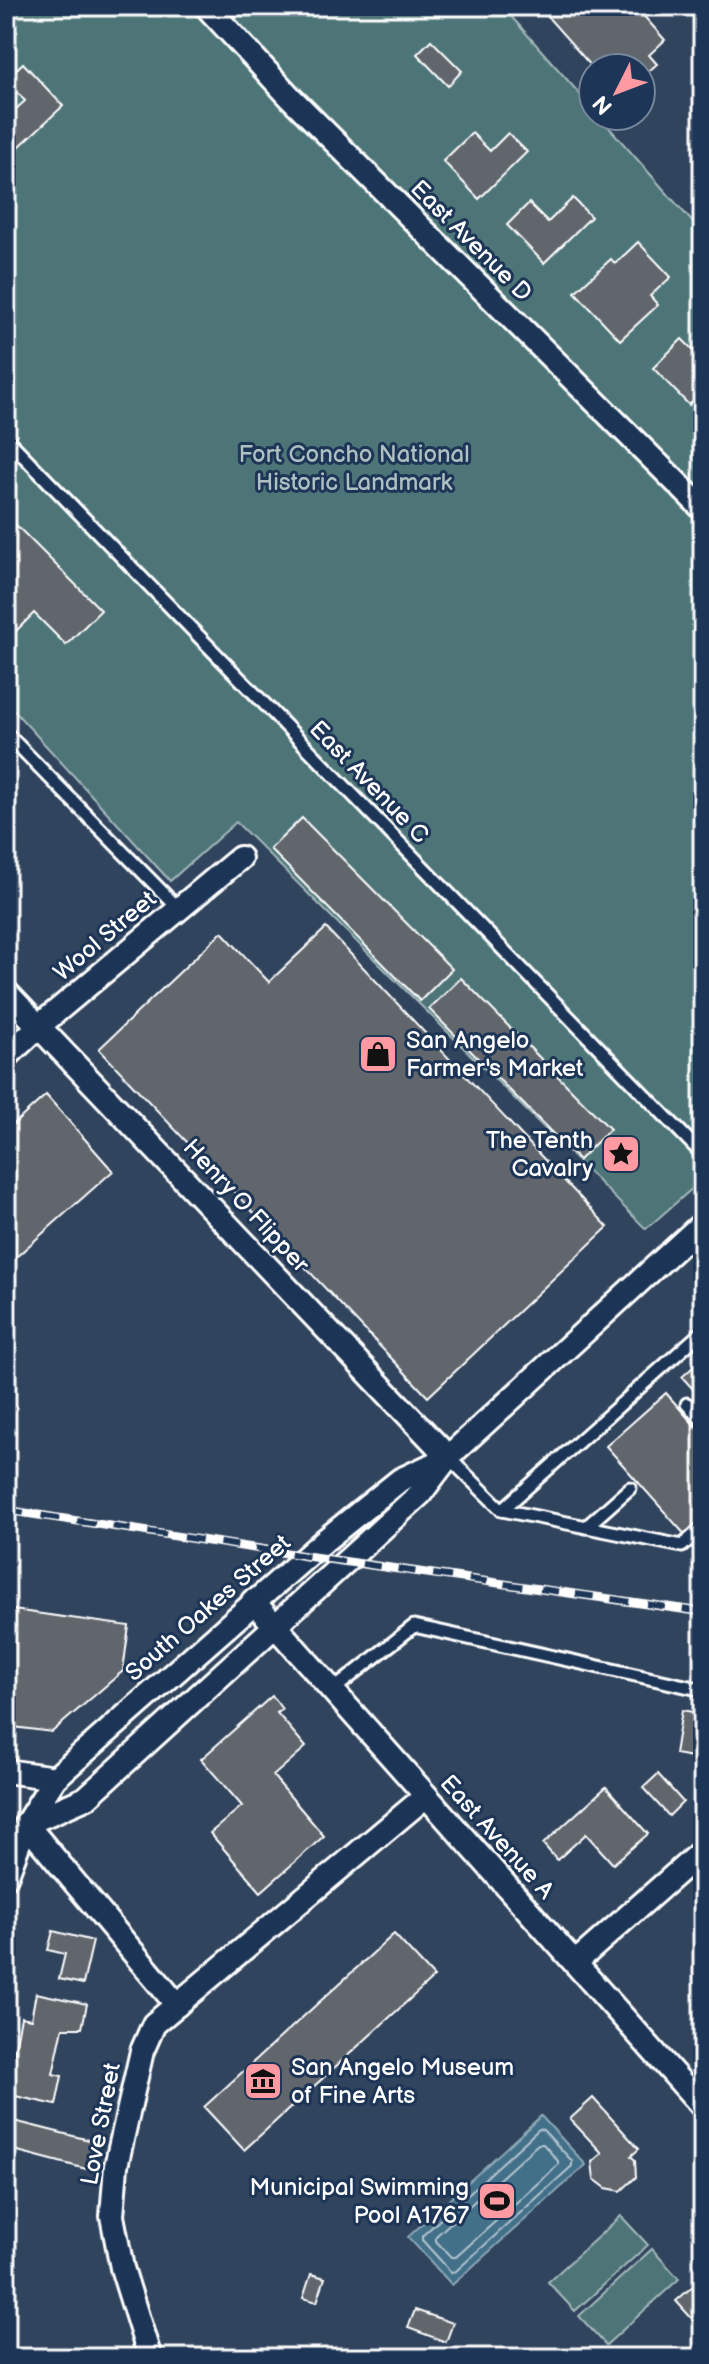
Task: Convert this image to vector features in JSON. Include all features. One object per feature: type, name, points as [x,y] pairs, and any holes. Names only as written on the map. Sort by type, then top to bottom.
[{"type":"street","name":"East Avenue D","points":[[206,6],[302,109],[703,509]]},
{"type":"street","name":"Wool Street","points":[[6,1057],[240,858]]},
{"type":"street","name":"Henry O Flipper","points":[[6,992],[448,1457]]},
{"type":"street","name":"South Oakes Street","points":[[26,1824],[86,1798],[420,1494],[448,1457],[703,1223]]},
{"type":"street","name":"South Oakes Street","points":[[6,1877],[26,1824],[55,1778],[253,1601],[400,1480],[448,1457]]},
{"type":"street","name":"East Avenue A","points":[[253,1601],[703,2107]]},
{"type":"street","points":[[6,1771],[55,1778]]},
{"type":"street","name":"Love Street","points":[[150,2358],[122,2268],[112,2216],[112,2188],[142,2051],[154,2024],[426,1796]]},
{"type":"street","points":[[26,1824],[177,2005]]},
{"type":"street","points":[[575,1963],[703,1850]]},
{"type":"lane","name":"East Avenue C","points":[[6,438],[703,1155]]},
{"type":"lane","points":[[6,733],[179,909]]},
{"type":"lane","points":[[502,1510],[703,1331]]},
{"type":"lane","points":[[687,1404],[703,1421]]},
{"type":"lane","points":[[448,1457],[502,1510],[682,1546],[703,1527]]},
{"type":"lane","points":[[586,1527],[630,1488]]},
{"type":"lane","points":[[332,1691],[414,1626],[703,1690]]},
{"type":"green space","name":"Fort Concho National Historic Landmark","points":[[6,6],[502,6],[577,91],[577,132],[613,132],[703,234],[703,1179],[646,1229],[236,822],[170,881],[6,702]]},
{"type":"green space","points":[[621,2216],[648,2245],[575,2311],[548,2282]]},
{"type":"green space","points":[[652,2249],[679,2279],[606,2345],[579,2316]]},
{"type":"water","name":"Municipal Swimming Pool A1767","points":[[541,2116],[586,2165],[452,2285],[408,2237]]},
{"type":"building","points":[[538,6],[635,6],[665,40],[652,52],[579,52]]},
{"type":"building","points":[[6,20],[17,32],[7,42],[6,41]]},
{"type":"building","points":[[431,40],[462,71],[448,86],[417,54]]},
{"type":"building","points":[[23,63],[63,106],[6,159],[6,118],[25,101],[6,79]]},
{"type":"building","points":[[472,133],[490,151],[508,133],[527,152],[479,199],[443,161]]},
{"type":"building","points":[[573,198],[591,217],[544,263],[507,225],[529,203],[548,222]]},
{"type":"building","points":[[638,242],[671,277],[650,296],[658,305],[620,340],[575,292],[611,259],[615,264]]},
{"type":"building","points":[[682,339],[696,353],[703,346],[703,391],[689,405],[653,368]]},
{"type":"building","points":[[10,519],[101,610],[66,645],[34,613],[6,641],[6,523]]},
{"type":"building","points":[[302,818],[452,969],[420,1001],[270,849]]},
{"type":"building","points":[[326,928],[608,1227],[428,1397],[99,1049],[222,932],[269,982]]},
{"type":"building","points":[[461,978],[610,1129],[579,1160],[429,1009]]},
{"type":"building","points":[[46,1095],[113,1171],[6,1266],[6,1131]]},
{"type":"building","points":[[703,1358],[703,1400],[682,1377]]},
{"type":"building","points":[[666,1393],[703,1435],[703,1523],[687,1537],[606,1446]]},
{"type":"building","points":[[6,1609],[129,1626],[123,1671],[52,1732],[6,1726]]},
{"type":"building","points":[[272,1696],[282,1709],[277,1713],[306,1747],[273,1776],[324,1836],[261,1892],[210,1833],[242,1806],[201,1759]]},
{"type":"building","points":[[682,1710],[703,1714],[703,1759],[675,1754]]},
{"type":"building","points":[[658,1774],[683,1802],[669,1816],[643,1788]]},
{"type":"building","points":[[606,1787],[648,1834],[613,1864],[586,1834],[557,1860],[543,1844]]},
{"type":"building","points":[[53,1931],[93,1941],[83,1984],[59,1979],[65,1954],[48,1950]]},
{"type":"building","points":[[394,1934],[434,1977],[244,2150],[204,2107]]},
{"type":"building","points":[[36,1993],[87,2004],[82,2028],[63,2028],[53,2074],[62,2076],[56,2105],[6,2094],[21,2017],[31,2019]]},
{"type":"building","points":[[593,2098],[639,2149],[631,2156],[635,2160],[636,2177],[621,2191],[606,2188],[594,2179],[592,2162],[602,2153],[570,2119]]},
{"type":"building","points":[[6,2119],[97,2142],[90,2170],[6,2148]]},
{"type":"building","points":[[311,2274],[325,2278],[317,2302],[303,2298]]},
{"type":"building","points":[[703,2277],[703,2331],[676,2301]]},
{"type":"building","points":[[415,2310],[453,2323],[446,2342],[408,2328]]},
{"type":"railway","points":[[6,1510],[703,1612]]},
{"type":"place","name":"San Angelo Farmer's Market","points":[[378,1054]]},
{"type":"place","name":"The Tenth Cavalry","points":[[621,1154]]},
{"type":"place","name":"San Angelo Museum of Fine Arts","points":[[263,2081]]},
{"type":"place","name":"Municipal Swimming Pool A1767","points":[[497,2201]]}]
